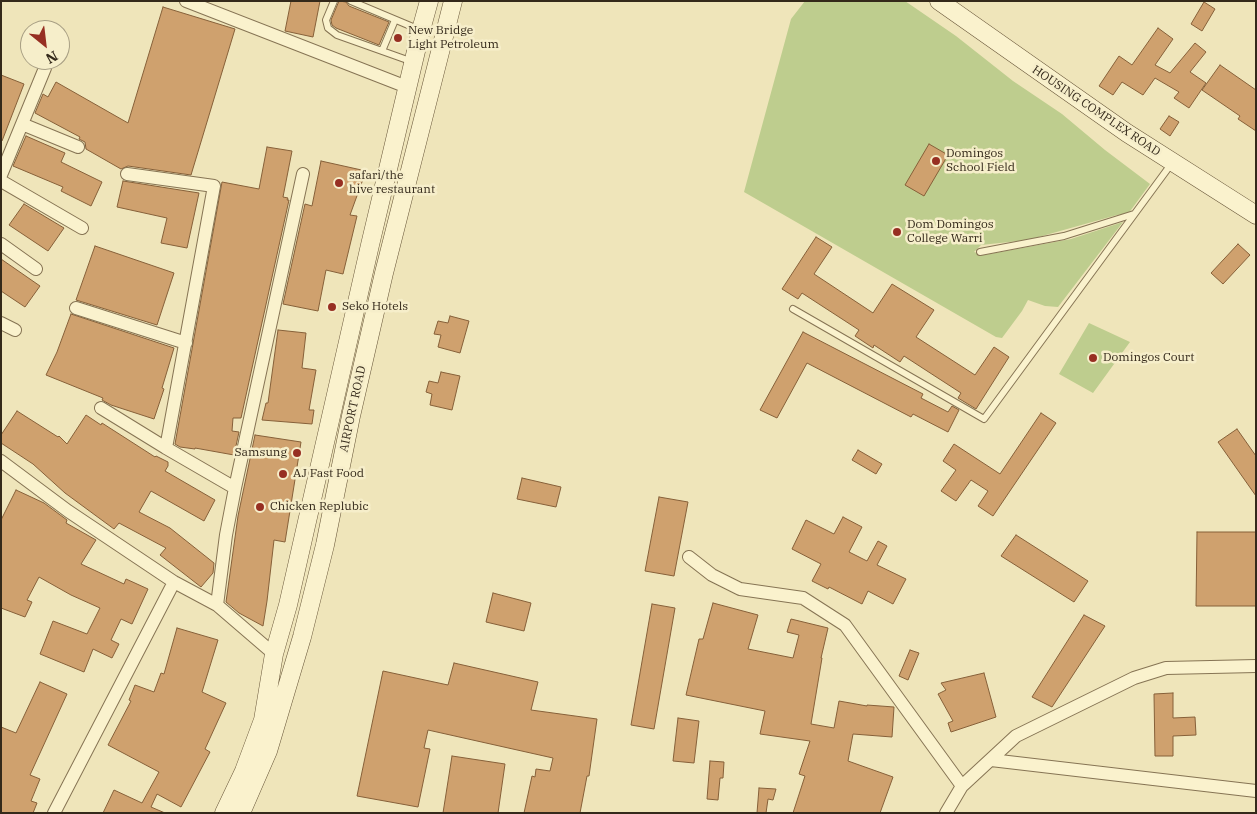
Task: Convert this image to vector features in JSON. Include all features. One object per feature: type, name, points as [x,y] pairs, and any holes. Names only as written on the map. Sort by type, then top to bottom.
[{"type":"main road","name":"AIRPORT ROAD","points":[[224,813],[244,771],[263,720],[274,654],[288,605],[407,87],[429,1]]},
{"type":"main road","name":"AIRPORT ROAD","points":[[241,813],[268,751],[302,637],[325,545],[351,416],[384,272],[453,1]]},
{"type":"main road","name":"HOUSING COMPLEX ROAD","points":[[939,1],[1029,66],[1172,162],[1256,215]]},
{"type":"street","points":[[186,1],[407,87]]},
{"type":"street","points":[[1,175],[44,70]]},
{"type":"street","points":[[22,124],[78,146]]},
{"type":"street","points":[[127,174],[214,186],[166,448]]},
{"type":"street","points":[[216,605],[235,488],[303,174]]},
{"type":"street","points":[[1,181],[82,228]]},
{"type":"street","points":[[1,244],[36,269]]},
{"type":"street","points":[[76,308],[186,343]]},
{"type":"street","points":[[1,323],[15,330]]},
{"type":"street","points":[[101,408],[235,488]]},
{"type":"street","points":[[1,461],[68,511],[174,582],[216,605],[274,654]]},
{"type":"street","points":[[689,557],[712,575],[740,589],[803,598],[845,625],[962,786]]},
{"type":"street","points":[[54,813],[174,582]]},
{"type":"street","points":[[946,813],[962,786],[1016,736],[1134,678],[1166,668],[1256,666]]},
{"type":"street","points":[[991,760],[1256,791]]},
{"type":"lane","points":[[334,1],[326,20],[328,28],[337,35],[413,62]]},
{"type":"lane","points":[[351,1],[421,30]]},
{"type":"lane","points":[[382,51],[395,20]]},
{"type":"lane","points":[[793,309],[984,419],[1172,162]]},
{"type":"lane","points":[[980,252],[1064,236],[1134,214]]},
{"type":"green space","name":"Domingos School Field","points":[[805,1],[905,1],[956,36],[1013,81],[1062,114],[1150,184],[1128,214],[1117,215],[1028,240],[981,245],[974,252],[984,255],[1071,239],[1123,222],[1058,307],[1045,306],[1028,300],[1002,338],[996,337],[744,192],[791,19]]},
{"type":"green space","name":"Domingos Court","points":[[1089,323],[1130,342],[1093,393],[1059,374]]},
{"type":"building","points":[[291,1],[320,1],[313,37],[285,31]]},
{"type":"building","points":[[339,1],[346,2],[349,6],[389,22],[379,45],[332,25],[331,20]]},
{"type":"building","points":[[1204,2],[1215,9],[1202,31],[1191,24]]},
{"type":"building","points":[[163,7],[235,29],[191,175],[128,166],[121,169],[86,149],[85,142],[79,139],[80,137],[35,113],[43,94],[48,97],[56,82],[128,123]]},
{"type":"building","points":[[1158,28],[1173,39],[1155,65],[1170,73],[1195,43],[1206,52],[1190,72],[1206,83],[1189,108],[1174,98],[1179,92],[1155,78],[1143,95],[1122,82],[1113,95],[1099,86],[1119,56],[1132,65]]},
{"type":"building","points":[[1220,65],[1256,90],[1256,131],[1238,119],[1240,116],[1202,90]]},
{"type":"building","points":[[1,75],[24,84],[2,141],[1,141]]},
{"type":"building","points":[[1169,116],[1179,122],[1170,136],[1160,129]]},
{"type":"building","points":[[26,136],[65,153],[61,162],[102,182],[91,206],[61,191],[63,187],[13,166]]},
{"type":"building","points":[[929,144],[948,155],[924,196],[905,185]]},
{"type":"building","points":[[267,147],[292,151],[283,197],[289,200],[241,418],[233,418],[232,431],[239,432],[234,455],[180,447],[175,444],[222,182],[259,189]]},
{"type":"building","points":[[321,161],[366,171],[350,215],[357,216],[343,274],[326,270],[318,311],[283,304],[305,204],[312,206]]},
{"type":"building","points":[[123,181],[199,193],[187,248],[161,243],[167,218],[117,207]]},
{"type":"building","points":[[24,204],[64,228],[48,251],[9,225]]},
{"type":"building","points":[[816,237],[832,247],[814,274],[873,313],[892,284],[934,310],[916,337],[975,375],[994,347],[1009,357],[976,409],[958,398],[961,393],[904,356],[900,362],[874,345],[873,348],[855,336],[859,330],[802,293],[798,299],[782,289]]},
{"type":"building","points":[[1238,244],[1250,255],[1223,284],[1211,273]]},
{"type":"building","points":[[95,246],[174,273],[157,325],[76,300]]},
{"type":"building","points":[[1,259],[40,286],[25,307],[1,291]]},
{"type":"building","points":[[71,314],[174,348],[154,419],[111,405],[102,400],[103,398],[46,375]]},
{"type":"building","points":[[450,316],[469,321],[460,353],[438,347],[441,335],[434,334],[438,321],[448,323]]},
{"type":"building","points":[[278,330],[306,333],[302,368],[316,370],[309,410],[314,410],[312,424],[262,420],[266,403],[268,403]]},
{"type":"building","points":[[803,332],[923,394],[921,398],[948,412],[952,406],[959,410],[948,432],[913,414],[911,417],[807,363],[777,418],[760,410]]},
{"type":"building","points":[[441,372],[460,376],[452,410],[430,405],[432,394],[426,392],[429,381],[438,383]]},
{"type":"building","points":[[17,411],[59,436],[67,444],[86,415],[155,457],[168,462],[165,471],[215,500],[204,521],[151,491],[139,512],[170,528],[214,563],[213,573],[201,587],[160,555],[166,548],[119,523],[114,529],[65,493],[33,464],[1,443],[1,435]]},
{"type":"building","points":[[1041,413],[1056,423],[993,516],[978,506],[988,491],[971,480],[956,501],[941,491],[956,470],[943,461],[954,444],[1000,474]]},
{"type":"building","points":[[1237,429],[1256,456],[1256,496],[1218,442]]},
{"type":"building","points":[[255,435],[301,442],[285,542],[274,540],[263,626],[239,613],[226,602],[238,516]]},
{"type":"building","points":[[858,450],[882,464],[876,474],[852,460]]},
{"type":"building","points":[[522,478],[561,487],[556,507],[517,499]]},
{"type":"building","points":[[16,490],[44,503],[67,520],[66,523],[96,540],[81,564],[124,584],[126,579],[148,589],[132,624],[121,619],[111,640],[119,644],[112,658],[93,649],[84,672],[40,654],[53,621],[87,634],[100,608],[71,595],[39,577],[27,600],[32,602],[25,617],[1,608],[1,520]]},
{"type":"building","points":[[659,497],[688,502],[674,576],[645,571]]},
{"type":"building","points":[[843,517],[862,527],[849,552],[867,561],[878,541],[887,546],[877,565],[906,579],[893,604],[868,591],[862,604],[829,587],[828,589],[812,581],[821,564],[792,549],[806,520],[834,534]]},
{"type":"building","points":[[1197,532],[1256,532],[1256,606],[1196,606]]},
{"type":"building","points":[[1016,535],[1088,581],[1074,602],[1001,556]]},
{"type":"building","points":[[493,593],[531,603],[524,631],[486,622]]},
{"type":"building","points":[[713,603],[758,615],[748,649],[793,658],[799,635],[787,632],[791,619],[828,628],[821,658],[811,724],[834,728],[839,701],[867,706],[894,707],[892,737],[853,734],[848,761],[893,777],[880,813],[793,813],[805,776],[799,774],[810,741],[760,734],[765,711],[686,695],[699,639],[703,639]]},
{"type":"building","points":[[652,604],[675,608],[654,729],[631,725]]},
{"type":"building","points":[[1084,615],[1105,626],[1052,707],[1032,697]]},
{"type":"building","points":[[177,628],[218,640],[202,692],[226,703],[205,749],[210,752],[181,807],[157,794],[151,807],[165,813],[103,813],[114,790],[142,803],[159,772],[108,745],[131,701],[129,700],[135,685],[154,692],[161,673],[164,674]]},
{"type":"building","points":[[910,650],[919,653],[908,680],[899,676]]},
{"type":"building","points":[[454,663],[538,682],[531,710],[597,719],[589,776],[587,776],[580,813],[524,813],[532,776],[535,777],[536,769],[550,771],[553,758],[428,730],[424,748],[430,749],[418,807],[357,796],[383,671],[448,685]]},
{"type":"building","points":[[984,673],[996,717],[951,732],[948,723],[953,721],[938,694],[946,690],[941,683]]},
{"type":"building","points":[[40,682],[67,694],[30,775],[40,779],[31,801],[37,803],[33,813],[1,813],[1,727],[16,733]]},
{"type":"building","points":[[1173,693],[1173,718],[1195,717],[1196,735],[1173,736],[1173,756],[1155,756],[1154,694]]},
{"type":"building","points":[[678,718],[699,721],[694,763],[673,761]]},
{"type":"building","points":[[452,756],[505,764],[498,813],[443,813]]},
{"type":"building","points":[[710,761],[724,762],[723,778],[720,778],[718,800],[707,799]]},
{"type":"building","points":[[759,788],[776,789],[773,800],[768,799],[766,813],[757,813]]},
{"type":"place","name":"New Bridge Light Petroleum","points":[[398,38]]},
{"type":"place","name":"Domingos School Field","points":[[936,161]]},
{"type":"place","name":"safari/the hive restaurant","points":[[339,183]]},
{"type":"place","name":"Dom Domingos College Warri","points":[[897,232]]},
{"type":"place","name":"Seko Hotels","points":[[332,307]]},
{"type":"place","name":"Domingos Court","points":[[1093,358]]},
{"type":"place","name":"Samsung","points":[[297,453]]},
{"type":"place","name":"AJ Fast Food","points":[[283,474]]},
{"type":"place","name":"Chicken Replubic","points":[[260,507]]}]
